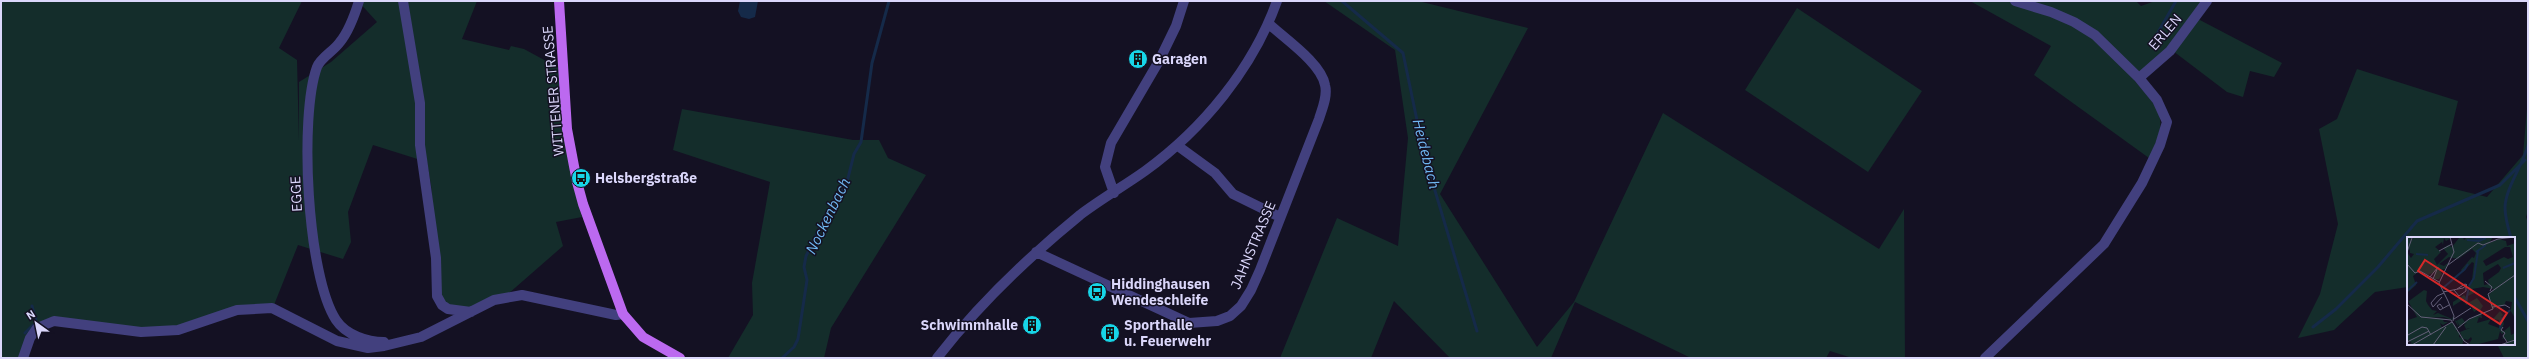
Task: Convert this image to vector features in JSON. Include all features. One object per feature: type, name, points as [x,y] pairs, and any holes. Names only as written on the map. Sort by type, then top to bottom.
[{"type":"main road","name":"WITTENER STRASSE","points":[[559,1],[568,129],[577,182],[623,314],[643,337],[680,358]]},
{"type":"street","name":"EGGE","points":[[359,1],[340,42],[318,64],[312,84],[308,175],[312,231],[323,283],[337,321],[360,337],[376,342],[406,342]]},
{"type":"street","points":[[403,1],[420,103],[420,145],[434,244],[437,296],[442,305],[448,309],[471,312]]},
{"type":"street","points":[[1114,193],[1105,167],[1111,143],[1159,60],[1176,26],[1184,1]]},
{"type":"street","points":[[937,358],[963,324],[999,285],[1036,252],[1082,214],[1114,193],[1178,146],[1225,95],[1269,24],[1277,1]]},
{"type":"street","points":[[1985,358],[2104,244],[2142,183],[2160,145],[2167,122],[2157,100],[2139,78],[2094,35],[2074,22],[2051,12],[2015,1]]},
{"type":"street","name":"ERLEN","points":[[2139,78],[2170,50],[2207,1]]},
{"type":"street","name":"JAHNSTRASSE","points":[[1036,252],[1189,323],[1217,321],[1230,316],[1240,306],[1251,290],[1319,119],[1325,99],[1326,86],[1320,72],[1269,24]]},
{"type":"street","points":[[1178,146],[1215,173],[1233,194],[1280,217]]},
{"type":"street","points":[[23,358],[30,338],[37,328],[54,321],[141,332],[178,330],[237,310],[272,308],[337,341],[368,348],[406,342],[421,337],[494,300],[522,295],[616,315],[623,314]]},
{"type":"green space","points":[[1,1],[302,1],[279,48],[297,60],[299,141],[299,82],[331,62],[377,22],[358,1],[477,1],[462,39],[509,50],[511,46],[524,49],[559,68],[570,172],[582,217],[556,222],[563,246],[508,294],[469,309],[447,306],[441,296],[431,185],[427,162],[373,145],[348,212],[351,242],[343,259],[298,245],[274,305],[180,326],[142,328],[40,323],[21,358],[1,358]]},
{"type":"green space","points":[[1324,1],[1418,1],[1528,28],[1440,194],[1537,347],[1574,302],[1663,113],[1879,249],[1904,209],[1905,358],[1852,358],[1830,351],[1826,358],[1691,358],[1575,302],[1551,358],[1450,358],[1394,301],[1371,358],[1280,358],[1337,218],[1398,246],[1408,138],[1395,50]]},
{"type":"green space","points":[[1970,1],[2136,1],[2141,6],[2155,1],[2202,1],[2162,54],[2134,80],[2151,100],[2160,116],[2159,133],[2149,158],[2034,75],[2051,46]]},
{"type":"green space","points":[[1797,8],[1922,91],[1868,172],[1745,90]]},
{"type":"green space","points":[[2198,19],[2282,63],[2274,77],[2250,71],[2243,97],[2227,92],[2173,51]]},
{"type":"green space","points":[[2357,69],[2458,101],[2438,185],[2487,197],[2523,155],[2528,97],[2528,211],[2526,217],[2528,222],[2528,358],[2504,358],[2498,345],[2515,345],[2515,237],[2407,237],[2407,287],[2375,292],[2334,330],[2298,338],[2320,294],[2338,224],[2319,129],[2337,119]]},
{"type":"green space","points":[[682,109],[853,140],[879,140],[888,158],[926,175],[831,328],[824,358],[728,358],[753,315],[752,283],[770,182],[673,150]]},
{"type":"water","points":[[740,1],[758,1],[755,17],[749,19],[741,17],[738,11]]},
{"type":"waterway","name":"Nockenbach","points":[[782,358],[794,347],[798,339],[807,280],[804,267],[806,256],[832,204],[846,186],[854,154],[861,142],[872,63],[889,1]]},
{"type":"waterway","name":"Heidebach","points":[[1342,1],[1403,53],[1424,154],[1477,331]]},
{"type":"waterway","points":[[2156,36],[2176,1]]},
{"type":"waterway","points":[[2511,237],[2506,215],[2506,199],[2528,145]]},
{"type":"waterway","points":[[2313,327],[2336,309],[2378,267],[2417,221],[2500,185],[2525,160]]},
{"type":"waterway","points":[[2515,298],[2528,321]]},
{"type":"waterway","points":[[32,306],[36,321]]},
{"type":"waterway","points":[[25,333],[33,325]]},
{"type":"place","name":"Garagen","points":[[1138,59]]},
{"type":"place","name":"Helsbergstraße","points":[[581,178]]},
{"type":"place","name":"Hiddinghausen Wendeschleife","points":[[1097,292]]},
{"type":"place","name":"Schwimmhalle","points":[[1032,325]]},
{"type":"place","name":"Sporthalle u. Feuerwehr","points":[[1110,333]]}]
